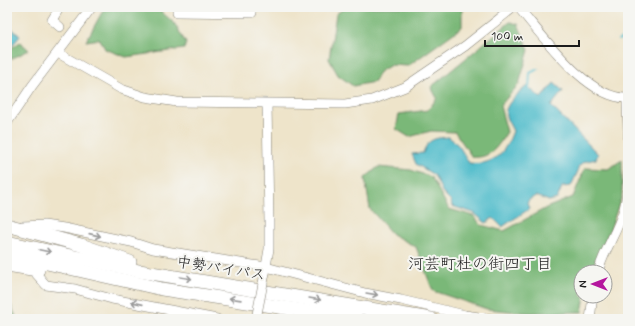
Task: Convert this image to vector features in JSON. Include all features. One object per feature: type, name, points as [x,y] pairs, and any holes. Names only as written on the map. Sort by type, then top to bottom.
[{"type":"highway","points":[[11,226],[81,245],[169,276]]},
{"type":"highway","name":"中勢バイパス","points":[[7,242],[139,271],[431,319]]},
{"type":"highway","name":"中勢バイパス","points":[[7,254],[162,289],[357,319]]},
{"type":"highway","points":[[7,265],[120,285],[162,289]]},
{"type":"street","points":[[60,7],[52,20],[60,27]]},
{"type":"street","points":[[7,123],[92,7]]},
{"type":"street","points":[[177,7],[177,12],[252,13],[252,7]]},
{"type":"street","points":[[58,53],[121,89],[145,96],[177,102],[345,104],[372,100],[404,87],[466,46],[514,7]]},
{"type":"street","points":[[518,7],[582,79],[603,92],[617,98],[628,98],[628,181],[626,199],[619,223],[601,264]]},
{"type":"street","points":[[256,319],[265,270],[269,222],[266,104]]},
{"type":"street","points":[[11,226],[51,226],[131,242],[153,250],[265,270],[423,306],[493,319]]},
{"type":"street","points":[[32,269],[46,285],[76,289],[112,298],[217,319]]},
{"type":"street","points":[[590,319],[592,304]]},
{"type":"green space","points":[[105,7],[156,7],[174,23],[186,43],[184,49],[126,57],[105,49],[100,39],[86,41]]},
{"type":"green space","points":[[346,7],[462,7],[462,27],[408,66],[391,65],[379,72],[374,82],[353,86],[338,75],[329,59],[336,14]]},
{"type":"green space","points":[[510,22],[518,24],[529,50],[519,84],[500,106],[507,132],[497,147],[489,154],[484,156],[472,157],[455,132],[431,131],[409,137],[396,129],[399,114],[428,110],[437,98],[431,87]]},
{"type":"green space","points":[[20,42],[29,50],[7,61],[7,49],[9,50]]},
{"type":"green space","points":[[622,160],[622,195],[610,230],[594,264],[573,264],[573,304],[584,304],[582,312],[529,313],[487,309],[433,291],[416,247],[392,234],[370,209],[365,178],[378,167],[411,170],[431,177],[449,209],[474,216],[481,225],[504,231],[546,208],[573,197],[585,168],[608,169]]},
{"type":"green space","points":[[7,303],[11,305],[17,319],[7,319]]},
{"type":"water","points":[[7,24],[20,36],[11,47],[7,47]]},
{"type":"water","points":[[554,83],[563,91],[551,106],[598,154],[596,159],[583,162],[578,167],[578,171],[571,186],[562,187],[557,199],[549,201],[536,196],[530,199],[527,203],[529,209],[502,227],[493,218],[486,223],[474,213],[452,206],[451,201],[443,193],[434,175],[416,164],[412,154],[423,153],[429,142],[432,140],[449,137],[459,146],[469,163],[492,160],[502,152],[513,131],[506,112],[512,100],[527,86],[541,98]]},
{"type":"waterway","points":[[618,40],[628,36]]},
{"type":"waterway","points":[[529,88],[530,73],[538,69]]},
{"type":"district","name":"河芸町杜の街四丁目","points":[[480,263]]}]
